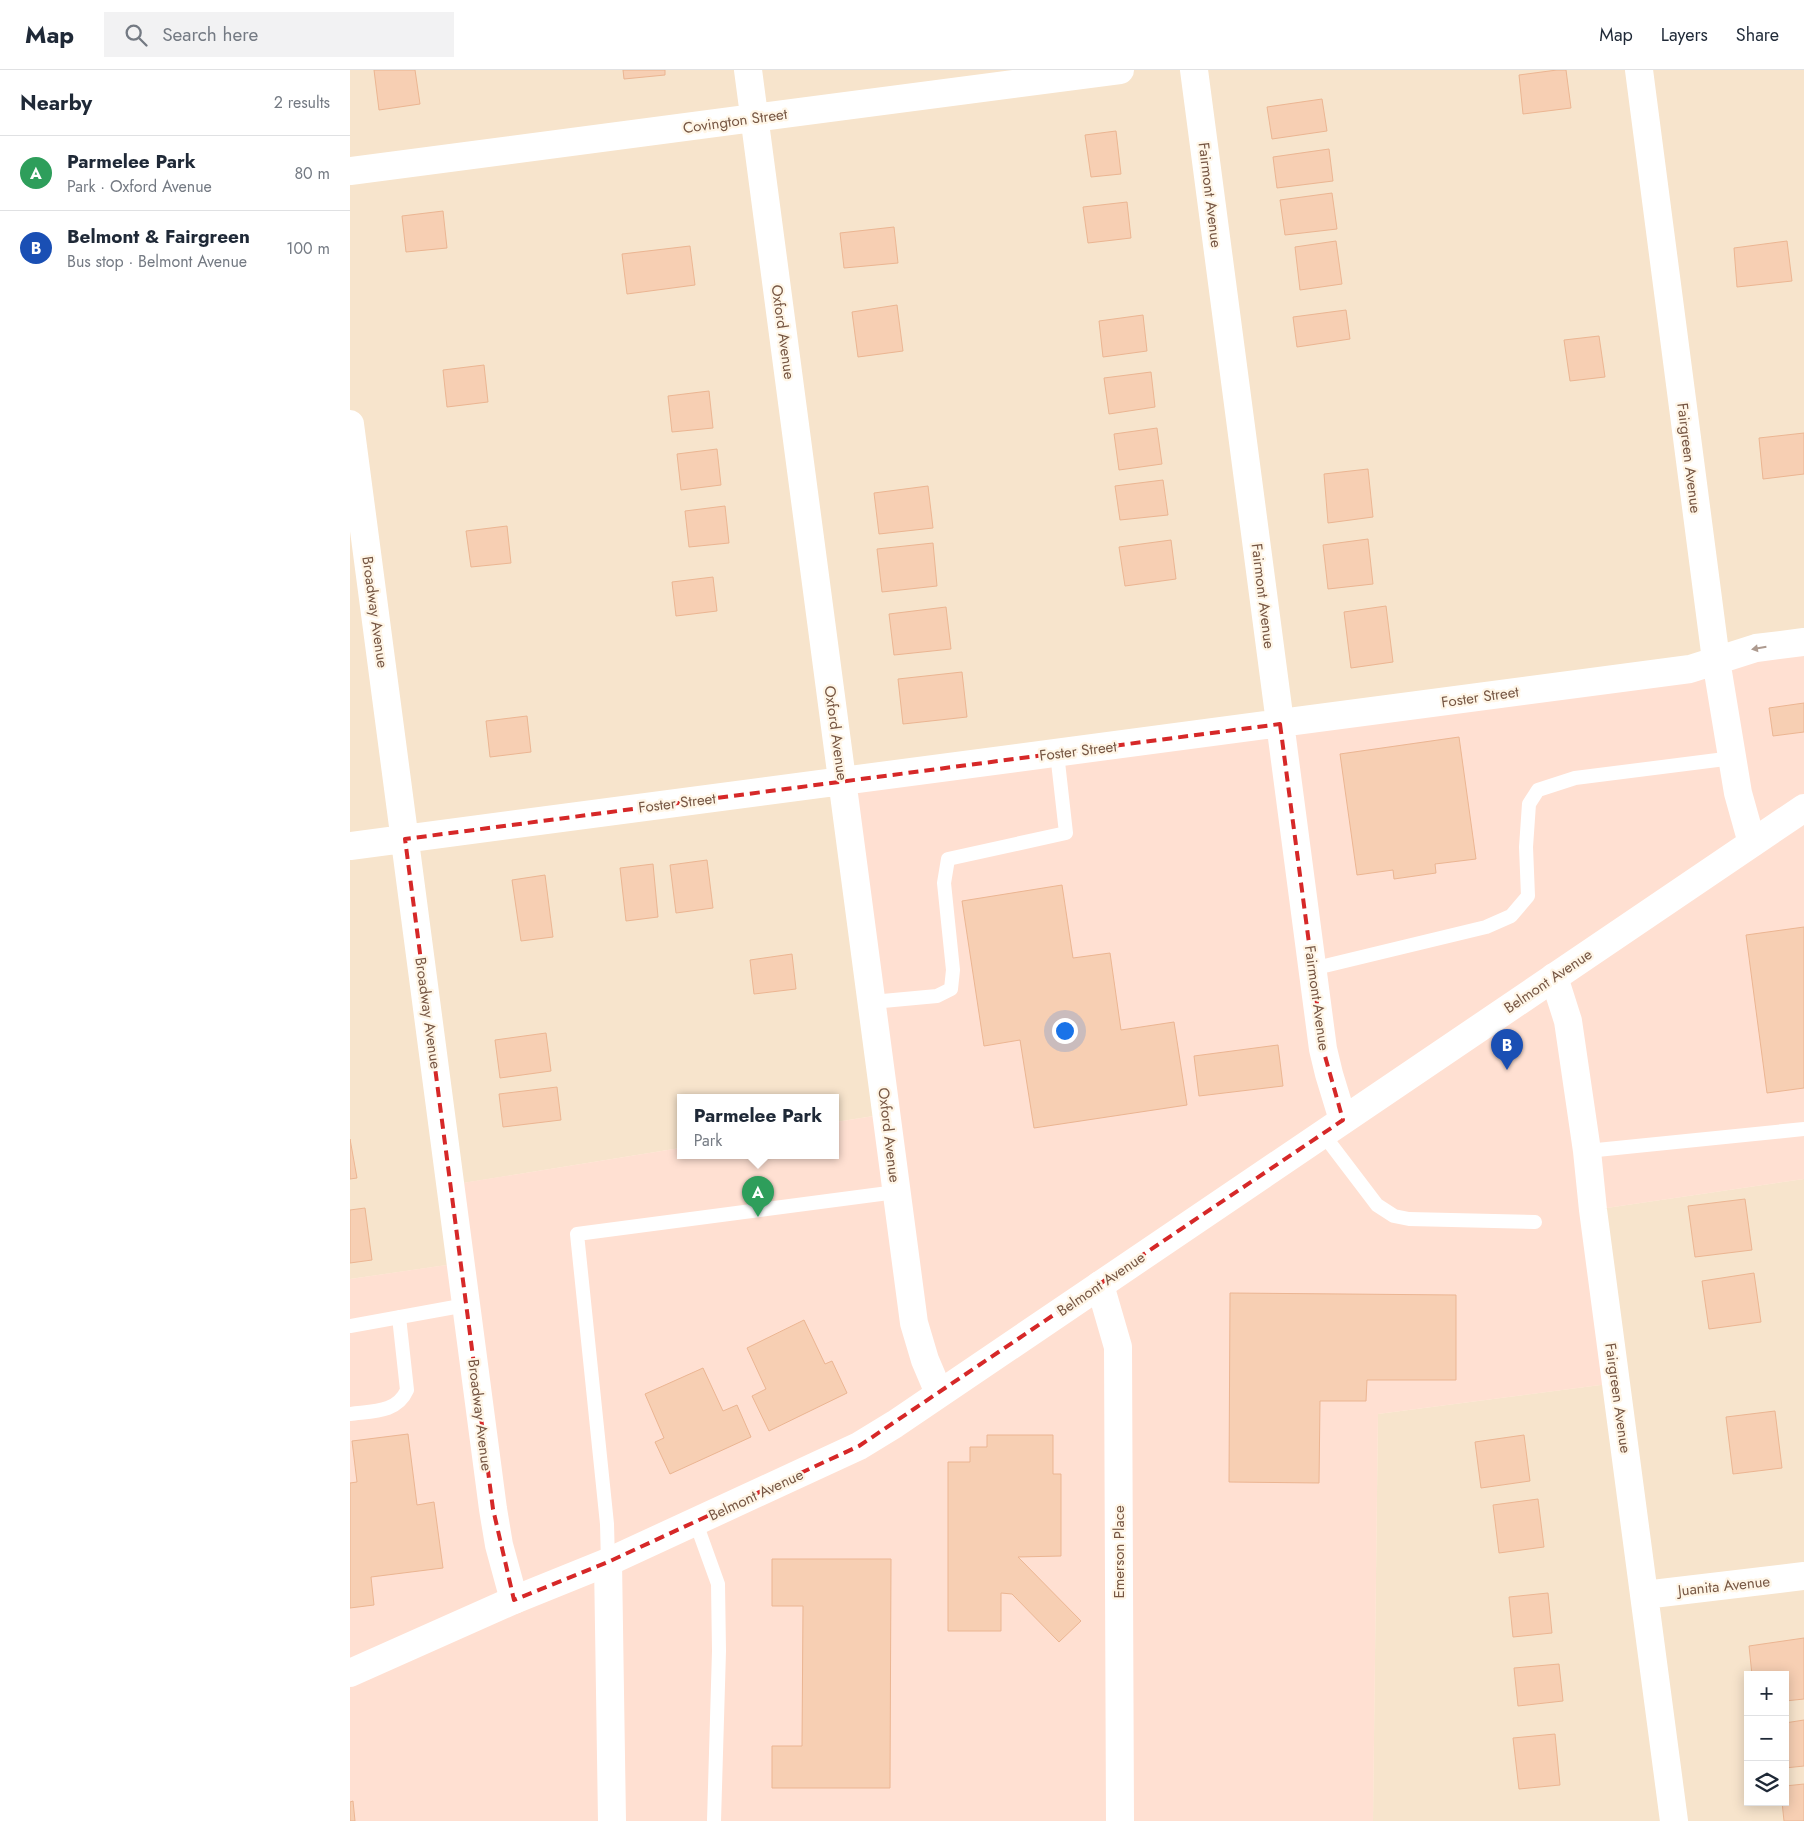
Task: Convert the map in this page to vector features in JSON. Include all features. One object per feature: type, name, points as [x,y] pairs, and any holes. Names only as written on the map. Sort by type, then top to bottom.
[{"type":"street","name":"Oxford Avenue","points":[[748,70],[914,1323],[939,1393]]},
{"type":"street","name":"Covington Street","points":[[350,171],[1120,70]]},
{"type":"street","name":"Fairmont Avenue","points":[[1194,70],[1312,970],[1323,1049],[1329,1074],[1333,1127]]},
{"type":"street","name":"Fairgreen Avenue","points":[[1639,70],[1716,660],[1738,794],[1752,843]]},
{"type":"street","name":"Broadway Avenue","points":[[350,424],[493,1509],[499,1545],[514,1600]]},
{"type":"street","name":"Foster Street","points":[[350,846],[1690,669],[1756,648],[1804,642]]},
{"type":"street","name":"Belmont Avenue","points":[[350,1673],[514,1600],[608,1562],[859,1446],[1804,808]]},
{"type":"street","name":"Fairgreen Avenue","points":[[1554,977],[1568,1021],[1588,1151],[1593,1210],[1674,1821]]},
{"type":"street","name":"Emerson Place","points":[[1100,1285],[1118,1347],[1120,1821]]},
{"type":"street","points":[[608,1562],[612,1821]]},
{"type":"street","name":"Juanita Avenue","points":[[1644,1595],[1804,1576]]},
{"type":"lane","points":[[872,1002],[937,996],[951,989],[953,970],[944,883],[948,859],[1066,833],[1057,754]]},
{"type":"lane","points":[[1312,970],[1486,927],[1511,916],[1528,896],[1526,847],[1529,804],[1538,790],[1575,778],[1733,758]]},
{"type":"lane","points":[[1333,1127],[1377,1205],[1394,1216],[1409,1219],[1535,1222]]},
{"type":"lane","points":[[1588,1151],[1804,1129]]},
{"type":"lane","points":[[608,1562],[607,1524],[577,1234],[896,1192]]},
{"type":"lane","points":[[350,1326],[466,1305]]},
{"type":"lane","points":[[350,1414],[389,1408],[403,1400],[407,1390],[399,1317]]},
{"type":"lane","points":[[696,1522],[718,1584],[719,1651],[714,1821]]},
{"type":"highlighted area","points":[[1280,724],[1323,1049],[1343,1120],[859,1446],[608,1562],[514,1600],[493,1509],[405,839]]},
{"type":"shaded area","points":[[350,70],[1804,70],[1804,642],[886,1114],[839,1122],[839,1094],[677,1094],[677,1148],[451,1185],[461,1263],[350,1279]]},
{"type":"shaded area","points":[[1804,642],[1804,1179],[1593,1210],[1616,1383],[1378,1414],[1373,1821],[350,1821],[350,1279],[460,1263],[450,1185],[677,1148],[677,1159],[839,1159],[839,1122],[886,1114],[843,781]]},
{"type":"shaded area","points":[[1804,1179],[1804,1821],[1373,1821],[1378,1414],[1616,1383],[1593,1210]]},
{"type":"building","points":[[374,70],[415,70],[420,104],[379,110]]},
{"type":"building","points":[[623,70],[665,70],[665,75],[624,79]]},
{"type":"building","points":[[1566,70],[1571,108],[1523,114],[1519,75]]},
{"type":"building","points":[[1322,99],[1327,131],[1272,139],[1267,107]]},
{"type":"building","points":[[1116,131],[1121,174],[1091,177],[1085,135]]},
{"type":"building","points":[[1329,149],[1333,181],[1277,188],[1273,157]]},
{"type":"building","points":[[1332,193],[1337,229],[1285,235],[1280,200]]},
{"type":"building","points":[[1127,202],[1131,238],[1088,243],[1083,207]]},
{"type":"building","points":[[443,211],[447,248],[406,252],[402,216]]},
{"type":"building","points":[[894,227],[898,263],[844,268],[840,233]]},
{"type":"building","points":[[1336,241],[1342,284],[1300,290],[1295,247]]},
{"type":"building","points":[[1787,241],[1792,281],[1737,287],[1734,248]]},
{"type":"building","points":[[690,246],[695,285],[627,294],[622,254]]},
{"type":"building","points":[[897,305],[903,351],[858,357],[852,312]]},
{"type":"building","points":[[1346,310],[1350,339],[1297,347],[1293,317]]},
{"type":"building","points":[[1143,315],[1147,351],[1103,357],[1099,321]]},
{"type":"building","points":[[1599,336],[1605,377],[1570,381],[1564,340]]},
{"type":"building","points":[[484,365],[488,402],[447,407],[443,370]]},
{"type":"building","points":[[1151,372],[1155,407],[1109,414],[1104,378]]},
{"type":"building","points":[[709,391],[713,428],[672,432],[668,396]]},
{"type":"building","points":[[1157,428],[1162,464],[1119,470],[1114,434]]},
{"type":"building","points":[[1804,433],[1804,474],[1763,479],[1759,438]]},
{"type":"building","points":[[717,449],[721,485],[681,490],[677,454]]},
{"type":"building","points":[[1368,469],[1373,517],[1328,523],[1324,474]]},
{"type":"building","points":[[1163,480],[1168,515],[1120,520],[1115,486]]},
{"type":"building","points":[[928,486],[933,528],[879,534],[874,493]]},
{"type":"building","points":[[725,506],[729,543],[689,547],[685,511]]},
{"type":"building","points":[[507,526],[511,563],[471,567],[466,531]]},
{"type":"building","points":[[1368,539],[1373,584],[1328,589],[1323,545]]},
{"type":"building","points":[[1171,540],[1176,579],[1125,586],[1119,547]]},
{"type":"building","points":[[933,543],[937,586],[882,592],[877,549]]},
{"type":"building","points":[[713,577],[717,611],[676,616],[672,582]]},
{"type":"building","points":[[1386,606],[1393,662],[1351,668],[1344,612]]},
{"type":"building","points":[[946,607],[951,649],[894,655],[889,614]]},
{"type":"building","points":[[962,672],[967,717],[903,724],[898,679]]},
{"type":"building","points":[[1804,703],[1804,732],[1773,736],[1769,708]]},
{"type":"building","points":[[527,716],[531,752],[490,757],[486,721]]},
{"type":"building","points":[[1459,737],[1476,859],[1435,864],[1436,873],[1394,879],[1393,870],[1357,875],[1340,754]]},
{"type":"building","points":[[707,860],[713,908],[676,913],[670,865]]},
{"type":"building","points":[[653,864],[658,917],[626,921],[620,868]]},
{"type":"building","points":[[545,875],[553,937],[521,941],[512,880]]},
{"type":"building","points":[[1062,885],[1073,958],[1110,953],[1121,1030],[1174,1022],[1187,1105],[1034,1128],[1020,1040],[984,1046],[962,901]]},
{"type":"building","points":[[1804,927],[1804,1088],[1767,1093],[1746,935]]},
{"type":"building","points":[[792,954],[796,989],[754,994],[750,960]]},
{"type":"building","points":[[546,1033],[551,1071],[500,1078],[495,1040]]},
{"type":"building","points":[[1278,1045],[1283,1086],[1199,1096],[1194,1056]]},
{"type":"building","points":[[557,1087],[561,1120],[503,1127],[499,1094]]},
{"type":"building","points":[[350,1139],[357,1178],[350,1179]]},
{"type":"building","points":[[1745,1199],[1752,1250],[1695,1257],[1688,1206]]},
{"type":"building","points":[[365,1208],[372,1260],[350,1263],[350,1210]]},
{"type":"building","points":[[1754,1273],[1761,1322],[1709,1329],[1702,1281]]},
{"type":"building","points":[[1230,1293],[1456,1295],[1456,1380],[1367,1380],[1366,1401],[1320,1401],[1319,1483],[1229,1482]]},
{"type":"building","points":[[804,1320],[825,1364],[832,1361],[847,1393],[769,1431],[752,1396],[766,1389],[747,1348]]},
{"type":"building","points":[[703,1368],[723,1411],[737,1405],[751,1437],[670,1474],[655,1442],[664,1438],[645,1394]]},
{"type":"building","points":[[1775,1411],[1782,1468],[1733,1474],[1726,1417]]},
{"type":"building","points":[[408,1434],[417,1505],[434,1502],[443,1568],[371,1577],[374,1605],[350,1608],[350,1483],[357,1482],[352,1441]]},
{"type":"building","points":[[987,1435],[1053,1435],[1053,1474],[1061,1474],[1061,1556],[1018,1557],[1081,1621],[1059,1642],[1012,1594],[1001,1593],[1001,1631],[948,1631],[948,1462],[970,1462],[970,1447],[987,1447]]},
{"type":"building","points":[[1524,1435],[1530,1481],[1481,1488],[1475,1442]]},
{"type":"building","points":[[1538,1499],[1544,1547],[1499,1553],[1493,1505]]},
{"type":"building","points":[[772,1559],[891,1559],[890,1788],[772,1788],[772,1746],[802,1746],[803,1606],[772,1606]]},
{"type":"building","points":[[1548,1593],[1552,1633],[1513,1637],[1509,1597]]},
{"type":"building","points":[[1804,1638],[1804,1699],[1789,1701],[1789,1671],[1752,1671],[1749,1646]]},
{"type":"building","points":[[1559,1664],[1563,1701],[1518,1706],[1514,1668]]},
{"type":"building","points":[[1804,1720],[1804,1766],[1789,1768],[1789,1722]]},
{"type":"building","points":[[1555,1734],[1560,1785],[1519,1789],[1513,1738]]},
{"type":"building","points":[[1804,1784],[1804,1821],[1784,1821],[1782,1806],[1789,1806],[1789,1786]]},
{"type":"building","points":[[353,1801],[355,1821],[350,1821],[350,1802]]},
{"type":"place","name":"Belmont & Fairgreen","points":[[1507,1070]]},
{"type":"place","name":"Parmelee Park","points":[[758,1217]]}]
